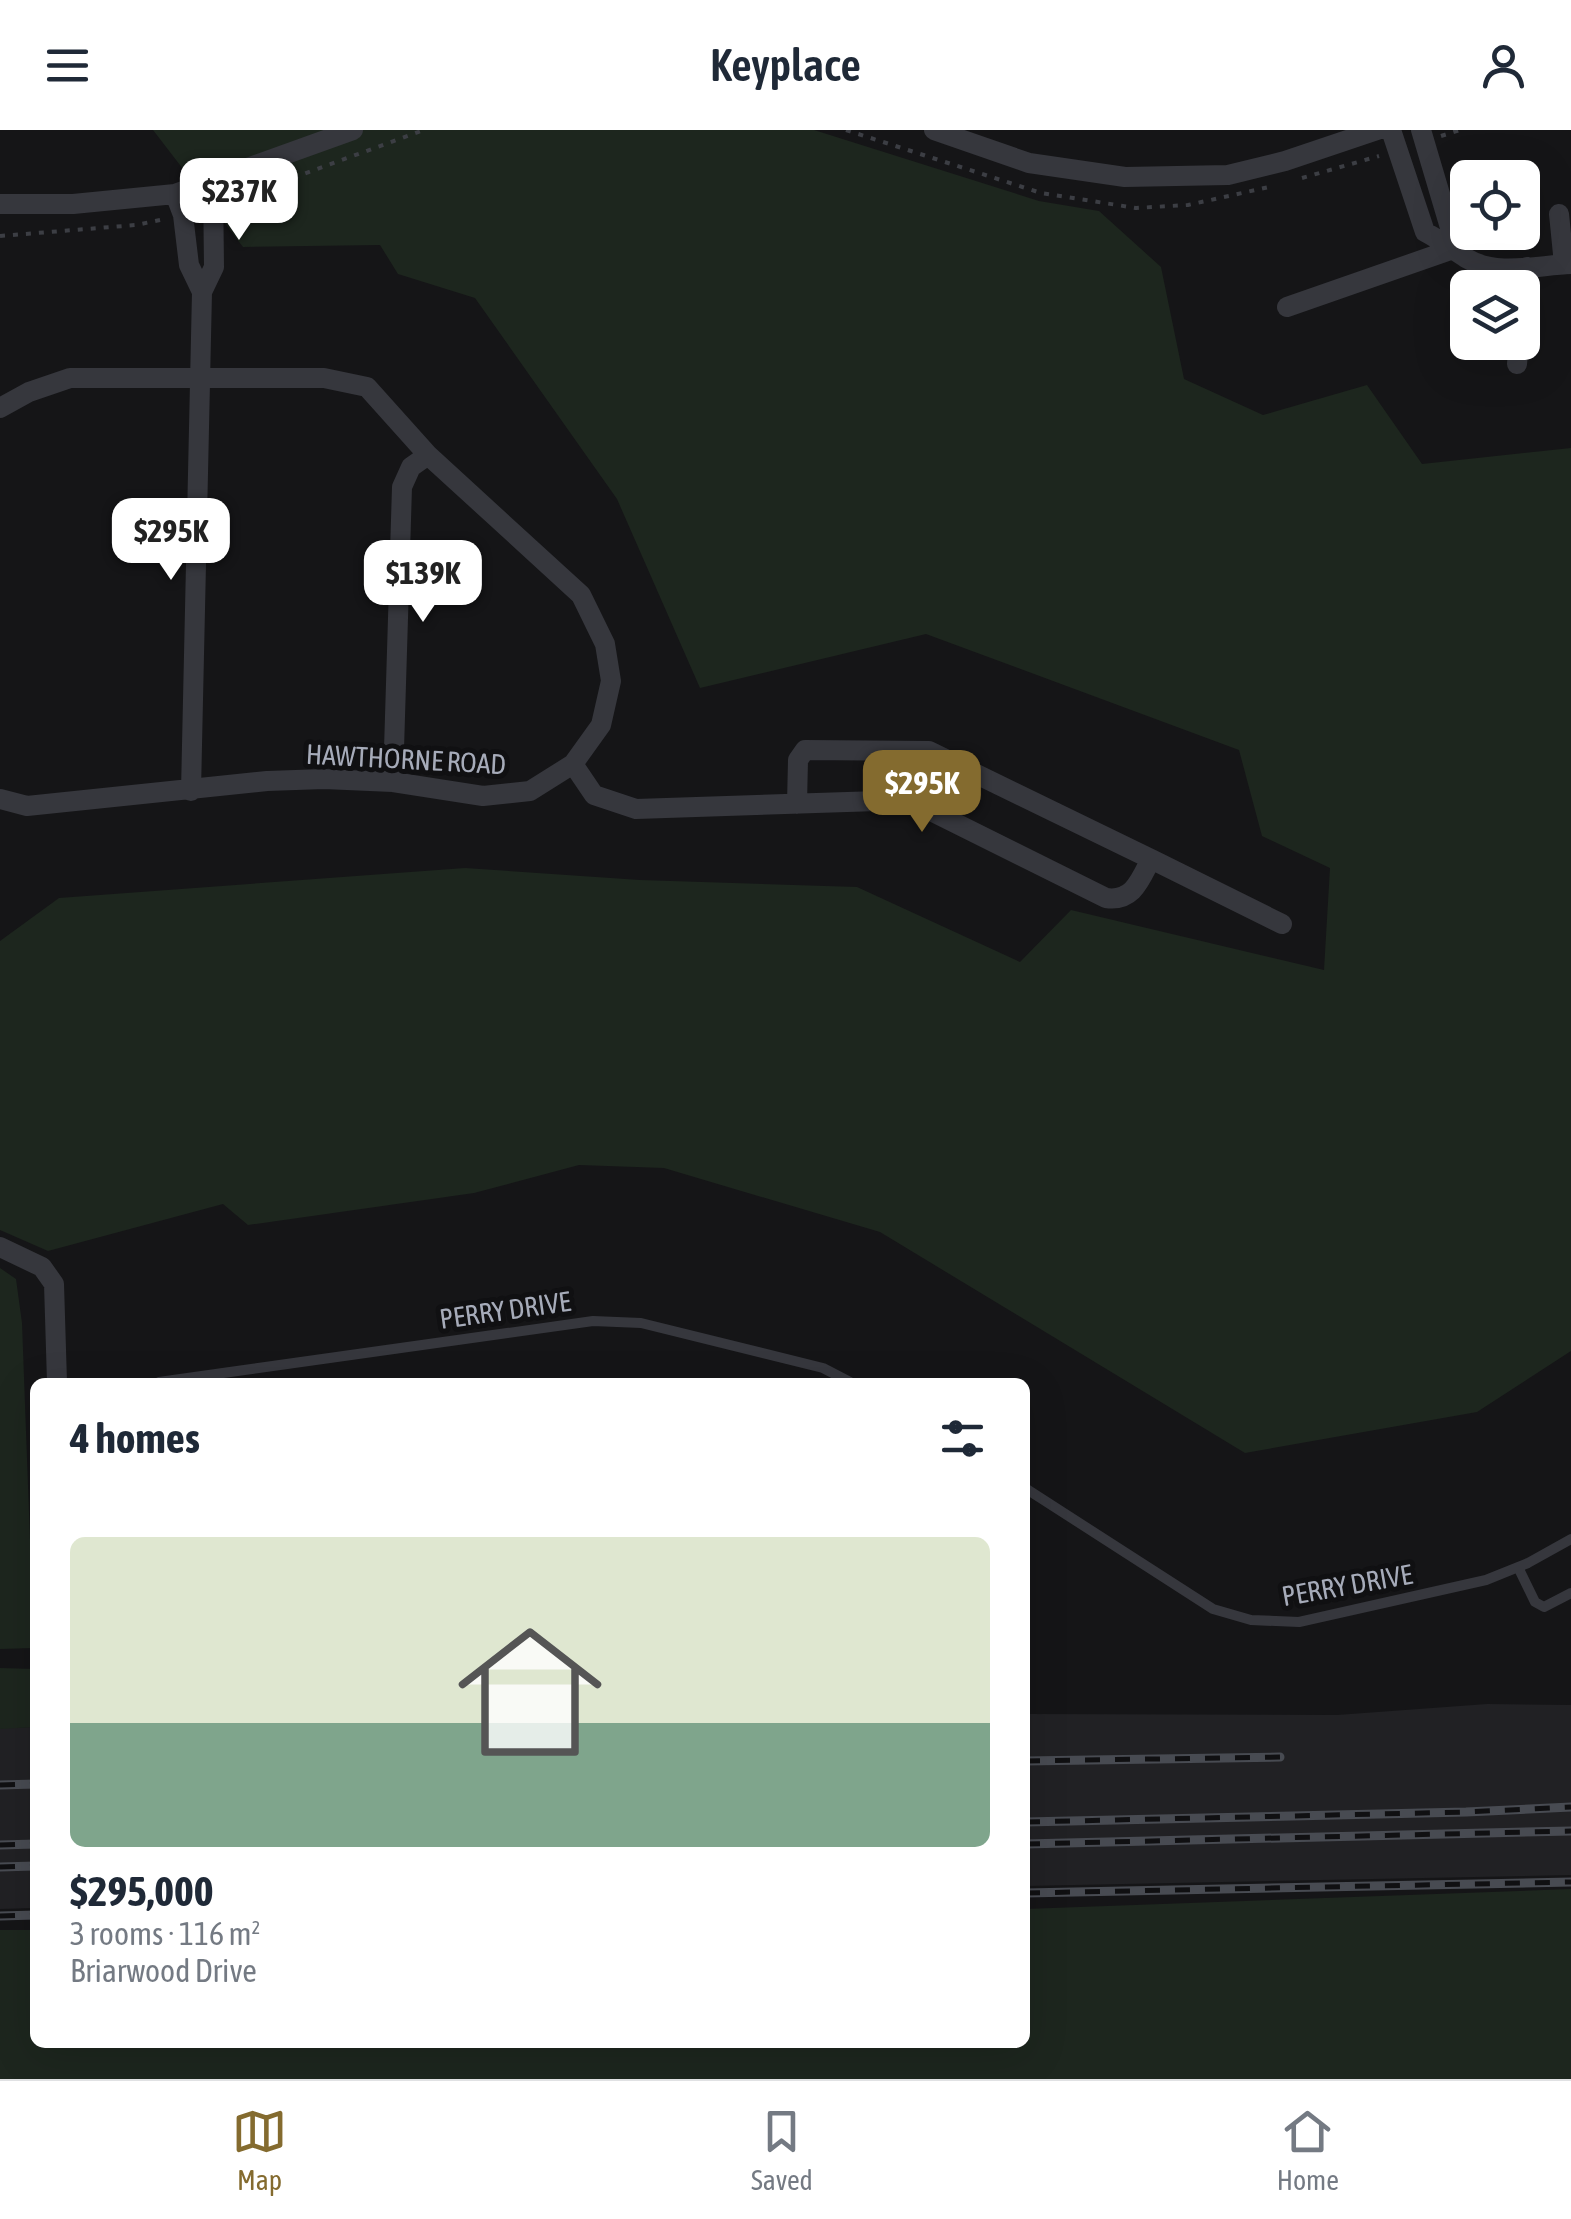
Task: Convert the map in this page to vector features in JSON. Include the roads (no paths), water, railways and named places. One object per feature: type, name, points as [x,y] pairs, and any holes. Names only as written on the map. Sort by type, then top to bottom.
[{"type":"street","points":[[0,204],[73,204],[175,194],[353,130]]},
{"type":"street","points":[[934,130],[1029,162],[1125,177],[1228,175],[1285,161],[1377,130]]},
{"type":"street","points":[[1391,130],[1425,232],[1450,245]]},
{"type":"street","points":[[1421,130],[1450,228]]},
{"type":"street","points":[[191,791],[202,292],[214,267],[212,182]]},
{"type":"street","points":[[175,194],[183,215],[188,265],[202,292]]},
{"type":"street","points":[[1458,250],[1468,259],[1508,269],[1567,264],[1559,214]]},
{"type":"street","points":[[1287,307],[1450,250]]},
{"type":"street","name":"HAWTHORNE ROAD","points":[[0,408],[29,392],[70,378],[324,378],[366,387],[428,455],[581,595],[605,644],[612,681],[601,725],[573,764],[530,791],[483,796],[393,782],[324,779],[268,781],[28,806],[0,799]]},
{"type":"street","points":[[393,782],[402,487],[411,467],[428,455]]},
{"type":"street","points":[[798,804],[798,760],[804,750],[929,751],[1282,924]]},
{"type":"street","points":[[573,764],[594,795],[636,809],[909,800],[1106,898],[1118,900],[1128,896],[1151,860]]},
{"type":"street","points":[[0,1247],[42,1267],[54,1284],[58,1378]]},
{"type":"lane","name":"PERRY DRIVE","points":[[188,1378],[593,1321],[641,1323],[823,1368],[842,1378]]},
{"type":"lane","name":"PERRY DRIVE","points":[[1030,1491],[1213,1609],[1251,1620],[1299,1622],[1486,1580],[1571,1539]]},
{"type":"lane","points":[[1523,1565],[1536,1602],[1544,1607],[1571,1593]]},
{"type":"railway","points":[[1030,1761],[1280,1757]]},
{"type":"railway","points":[[0,1785],[30,1784]]},
{"type":"railway","points":[[1030,1822],[1571,1807]]},
{"type":"railway","points":[[1030,1844],[1571,1831]]},
{"type":"railway","points":[[0,1845],[30,1844]]},
{"type":"railway","points":[[0,1867],[30,1866]]},
{"type":"railway","points":[[1030,1893],[1571,1882]]},
{"type":"railway","points":[[0,1916],[30,1915]]}]
